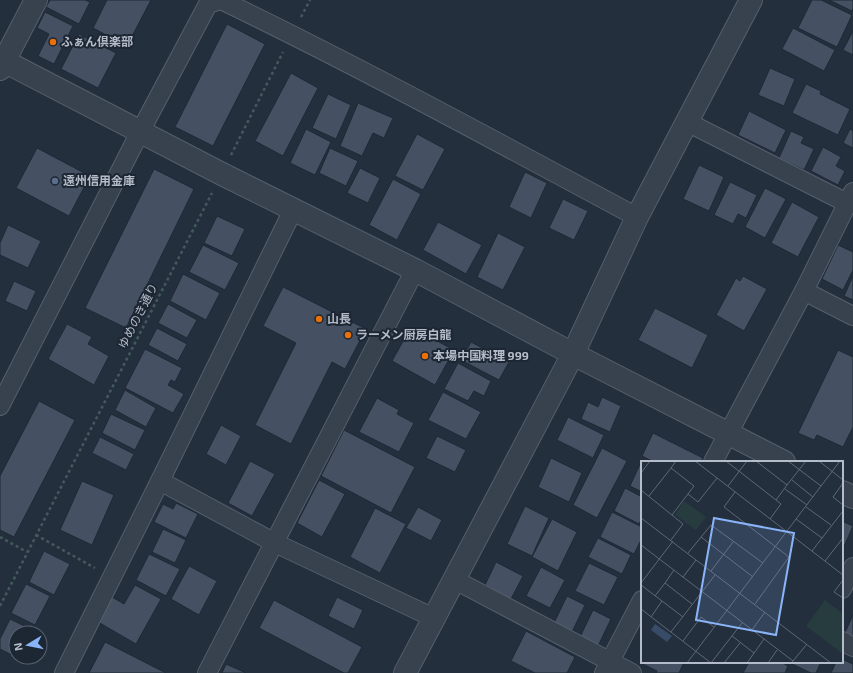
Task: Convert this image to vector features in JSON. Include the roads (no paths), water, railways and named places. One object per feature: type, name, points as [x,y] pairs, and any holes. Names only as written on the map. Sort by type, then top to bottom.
[{"type":"street","points":[[36,0],[1,63],[415,270],[573,354],[782,461]]},
{"type":"street","points":[[0,406],[140,132],[208,4],[221,0],[437,110],[637,217]]},
{"type":"street","points":[[405,673],[573,354],[637,217],[751,0]]},
{"type":"street","points":[[687,122],[850,198],[804,291],[714,461]]},
{"type":"street","points":[[64,673],[293,210]]},
{"type":"street","points":[[207,673],[415,270]]},
{"type":"street","points":[[804,291],[853,316]]},
{"type":"street","points":[[160,481],[275,543],[434,618]]},
{"type":"street","points":[[843,492],[853,497]]},
{"type":"street","points":[[843,587],[853,567]]},
{"type":"street","points":[[455,580],[607,667],[632,673]]},
{"type":"street","points":[[607,667],[641,602]]},
{"type":"street","points":[[843,641],[853,646]]},
{"type":"place","name":"ふぁん倶楽部","points":[[53,42]]},
{"type":"place","name":"遠州信用金庫","points":[[55,181]]},
{"type":"place","name":"山長","points":[[319,319]]},
{"type":"place","name":"ラーメン厨房白龍","points":[[348,335]]},
{"type":"place","name":"本場中国料理 999","points":[[425,356]]}]
